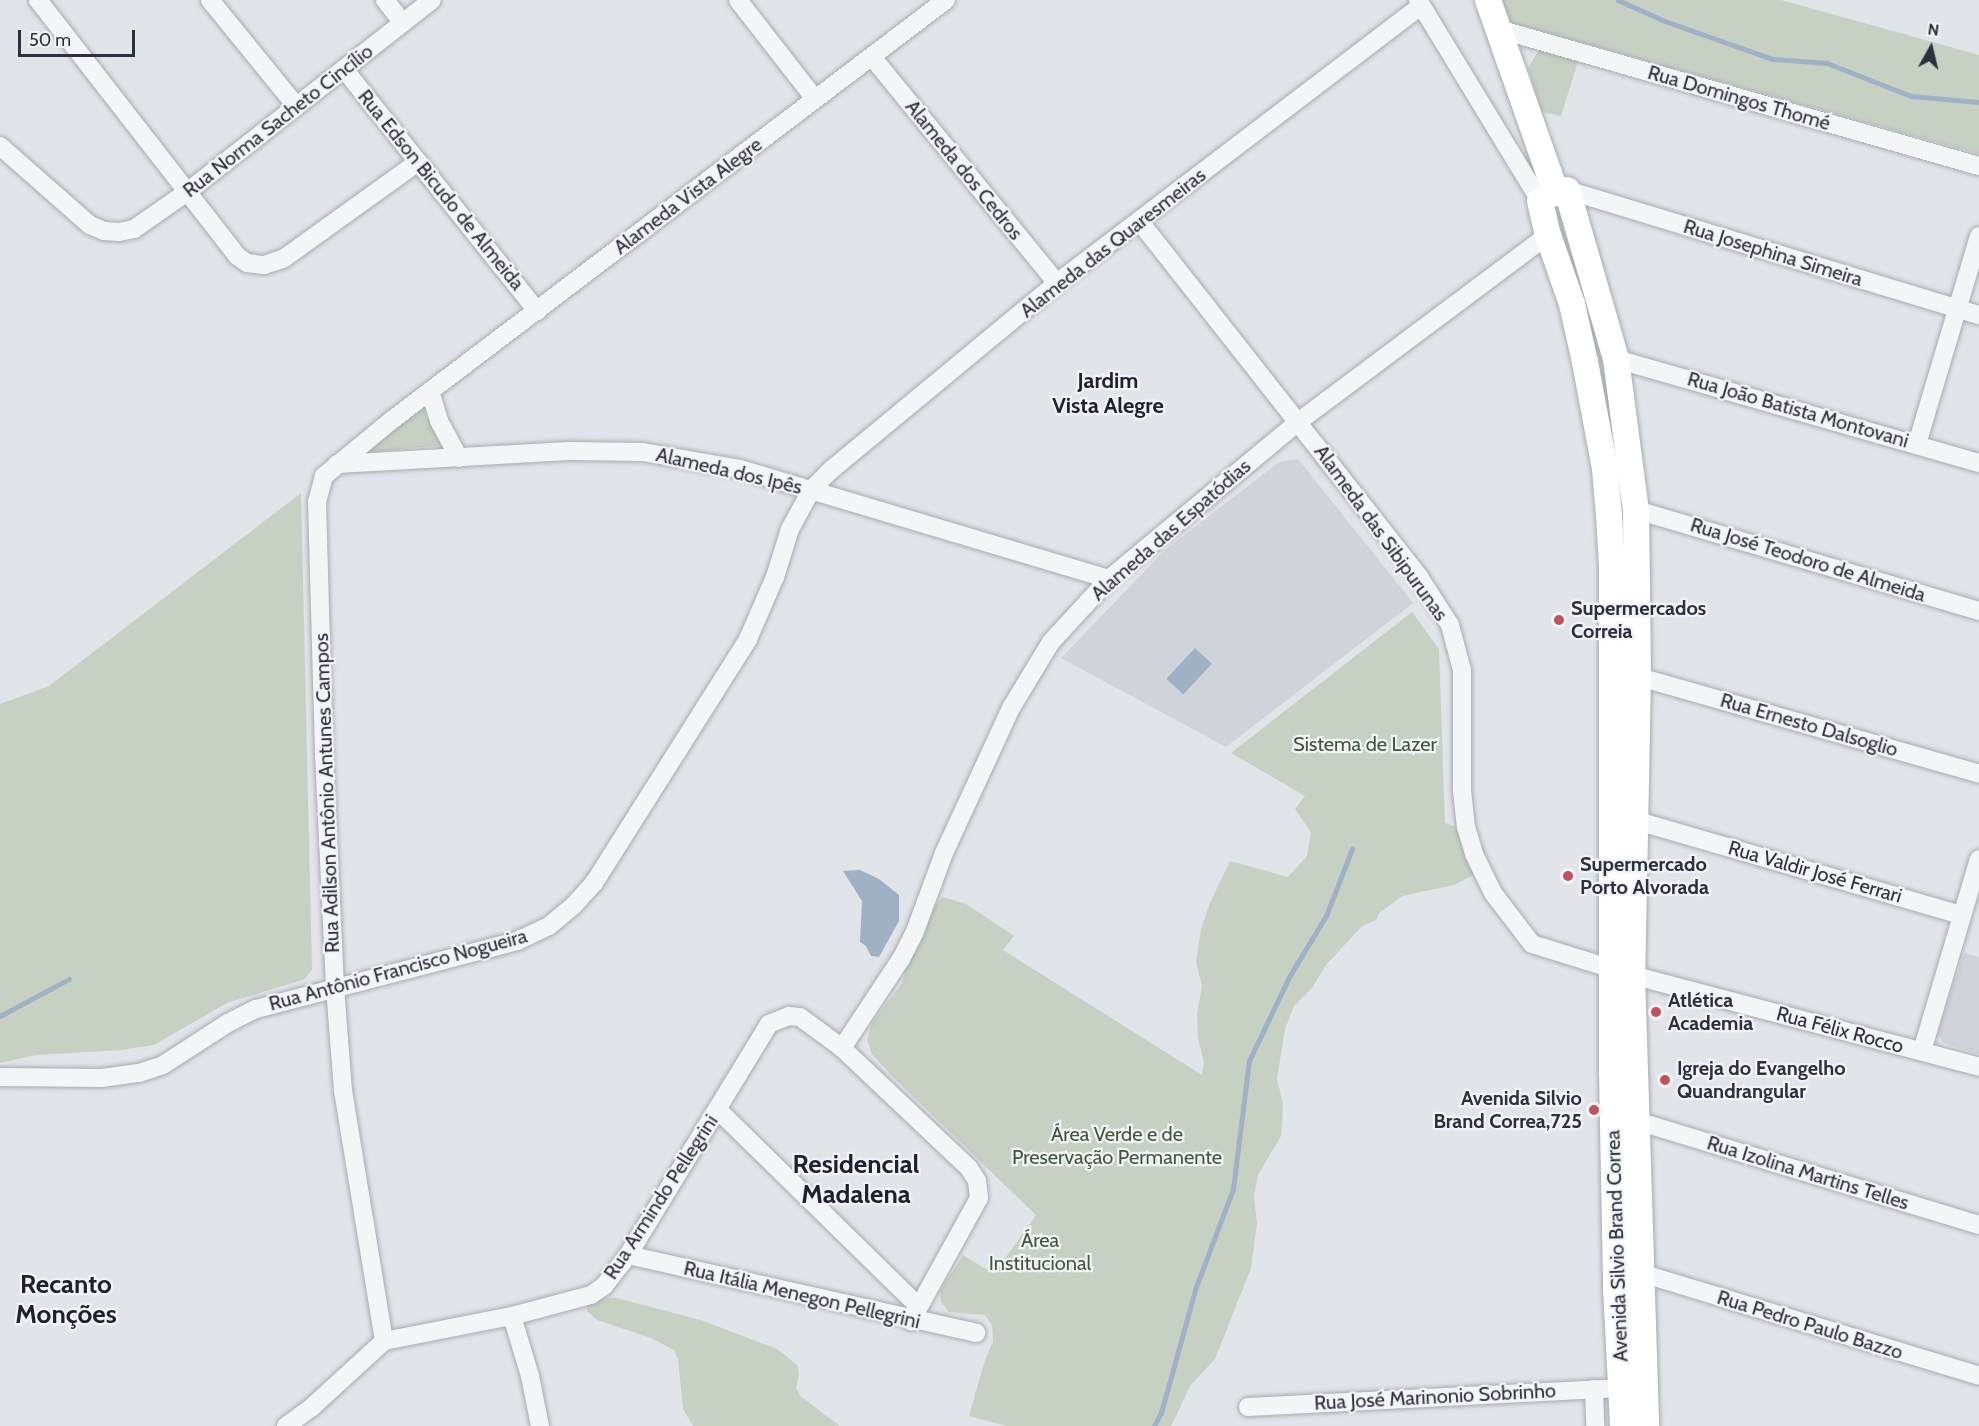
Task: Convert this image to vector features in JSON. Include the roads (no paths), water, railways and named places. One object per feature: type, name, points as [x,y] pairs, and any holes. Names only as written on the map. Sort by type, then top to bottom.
[{"type":"main road","points":[[1488,0],[1554,195]]},
{"type":"main road","name":"Avenida Silvio Brand Correa","points":[[1554,195],[1548,235],[1572,304],[1605,469],[1612,566],[1612,670],[1621,972],[1616,1287],[1623,1426]]},
{"type":"main road","name":"Avenida Silvio Brand Correa","points":[[1554,195],[1616,359],[1636,510],[1638,675],[1634,820],[1621,972],[1637,1121],[1646,1426]]},
{"type":"street","points":[[38,0],[237,256],[247,263],[264,265],[283,259],[418,162]]},
{"type":"street","points":[[210,0],[296,106]]},
{"type":"street","points":[[385,0],[403,23]]},
{"type":"street","name":"Rua Norma Sacheto Cincílio","points":[[0,146],[90,225],[104,231],[119,232],[134,229],[188,192],[432,0]]},
{"type":"street","points":[[738,0],[815,99]]},
{"type":"street","name":"Alameda Vista Alegre","points":[[337,464],[872,57],[942,1]]},
{"type":"street","points":[[1420,3],[1554,195]]},
{"type":"street","name":"Alameda das Quaresmeiras","points":[[812,489],[831,470],[1057,283],[1140,222],[1420,3]]},
{"type":"street","name":"Rua Domingos Thomé","points":[[1498,29],[1979,166]]},
{"type":"street","name":"Alameda dos Cedros","points":[[872,57],[1057,283]]},
{"type":"street","name":"Rua Edson Bicudo de Almeida","points":[[344,69],[537,311]]},
{"type":"street","name":"Rua Josephina Simeira","points":[[1554,195],[1979,315]]},
{"type":"street","name":"Alameda das Sibipurunas","points":[[1140,222],[1419,577],[1450,625],[1462,670],[1462,790],[1466,827],[1474,854],[1493,893],[1532,944],[1621,972]]},
{"type":"street","name":"Alameda das Espatódias","points":[[842,1048],[901,959],[914,934],[944,853],[1011,708],[1052,642],[1109,579],[1298,422],[1548,235]]},
{"type":"street","points":[[1917,444],[1979,236]]},
{"type":"street","name":"Rua João Batista Montovani","points":[[1616,359],[1979,463]]},
{"type":"street","points":[[430,391],[439,421],[459,458]]},
{"type":"street","name":"Alameda dos Ipês","points":[[337,464],[569,452],[643,452],[740,469],[1109,579]]},
{"type":"street","name":"Rua Adilson Antônio Antunes Campos","points":[[337,464],[324,476],[317,502],[324,752],[335,987],[343,1091],[384,1341]]},
{"type":"street","name":"Rua Antônio Francisco Nogueira","points":[[0,1077],[102,1078],[139,1073],[163,1065],[256,1009],[517,941],[549,926],[574,905],[594,883],[748,639],[775,577],[794,521],[812,489]]},
{"type":"street","name":"Rua José Teodoro de Almeida","points":[[1636,510],[1979,611]]},
{"type":"street","points":[[1612,670],[1638,675]]},
{"type":"street","name":"Rua Ernesto Dalsoglio","points":[[1638,675],[1979,774]]},
{"type":"street","name":"Rua Valdir José Ferrari","points":[[1634,820],[1962,915]]},
{"type":"street","points":[[1922,1051],[1979,859]]},
{"type":"street","name":"Rua Félix Rocco","points":[[1621,972],[1979,1067]]},
{"type":"street","name":"Rua Armindo Pellegrini","points":[[384,1341],[512,1316],[591,1294],[604,1286],[628,1255],[769,1024],[789,1016],[800,1017],[842,1048]]},
{"type":"street","points":[[717,1109],[915,1313],[979,1198],[977,1181],[969,1168],[842,1048]]},
{"type":"street","name":"Rua Izolina Martins Telles","points":[[1637,1121],[1979,1225]]},
{"type":"street","name":"Rua Itália Menegon Pellegrini","points":[[628,1255],[915,1313],[976,1333]]},
{"type":"street","name":"Rua Pedro Paulo Bazzo","points":[[1641,1273],[1979,1375]]},
{"type":"street","points":[[512,1316],[530,1376],[540,1426]]},
{"type":"street","points":[[286,1426],[312,1407],[384,1341]]},
{"type":"street","name":"Rua José Marinonio Sobrinho","points":[[1248,1407],[1621,1388]]},
{"type":"street","points":[[1594,1389],[1594,1426]]},
{"type":"water","points":[[1195,648],[1212,664],[1183,694],[1166,679]]},
{"type":"water","points":[[860,870],[879,879],[899,895],[899,921],[879,957],[871,956],[866,946],[860,942],[862,901],[843,871]]},
{"type":"waterway","points":[[1618,0],[1665,21],[1773,59],[1827,63],[1911,96],[1979,102]]},
{"type":"waterway","points":[[1154,1426],[1161,1413],[1196,1287],[1233,1189],[1249,1061],[1289,977],[1326,916],[1352,849]]},
{"type":"waterway","points":[[0,1016],[69,979]]},
{"type":"place","name":"Supermercados Correia","points":[[1559,620]]},
{"type":"place","name":"Supermercado Porto Alvorada","points":[[1568,876]]},
{"type":"place","name":"Atlética Academia","points":[[1656,1012]]},
{"type":"place","name":"Igreja do Evangelho Quandrangular","points":[[1665,1080]]},
{"type":"place","name":"Avenida Silvio Brand Correa,725","points":[[1594,1110]]},
{"type":"district","name":"Jardim Vista Alegre","points":[[1108,392]]},
{"type":"district","name":"Residencial Madalena","points":[[856,1180]]},
{"type":"district","name":"Recanto Monções","points":[[66,1300]]},
{"type":"park label","name":"Sistema de Lazer","points":[[1365,744]]},
{"type":"park label","name":"Área Verde e de Preservação Permanente","points":[[1117,1146]]},
{"type":"park label","name":"Área Institucional","points":[[1040,1252]]}]
